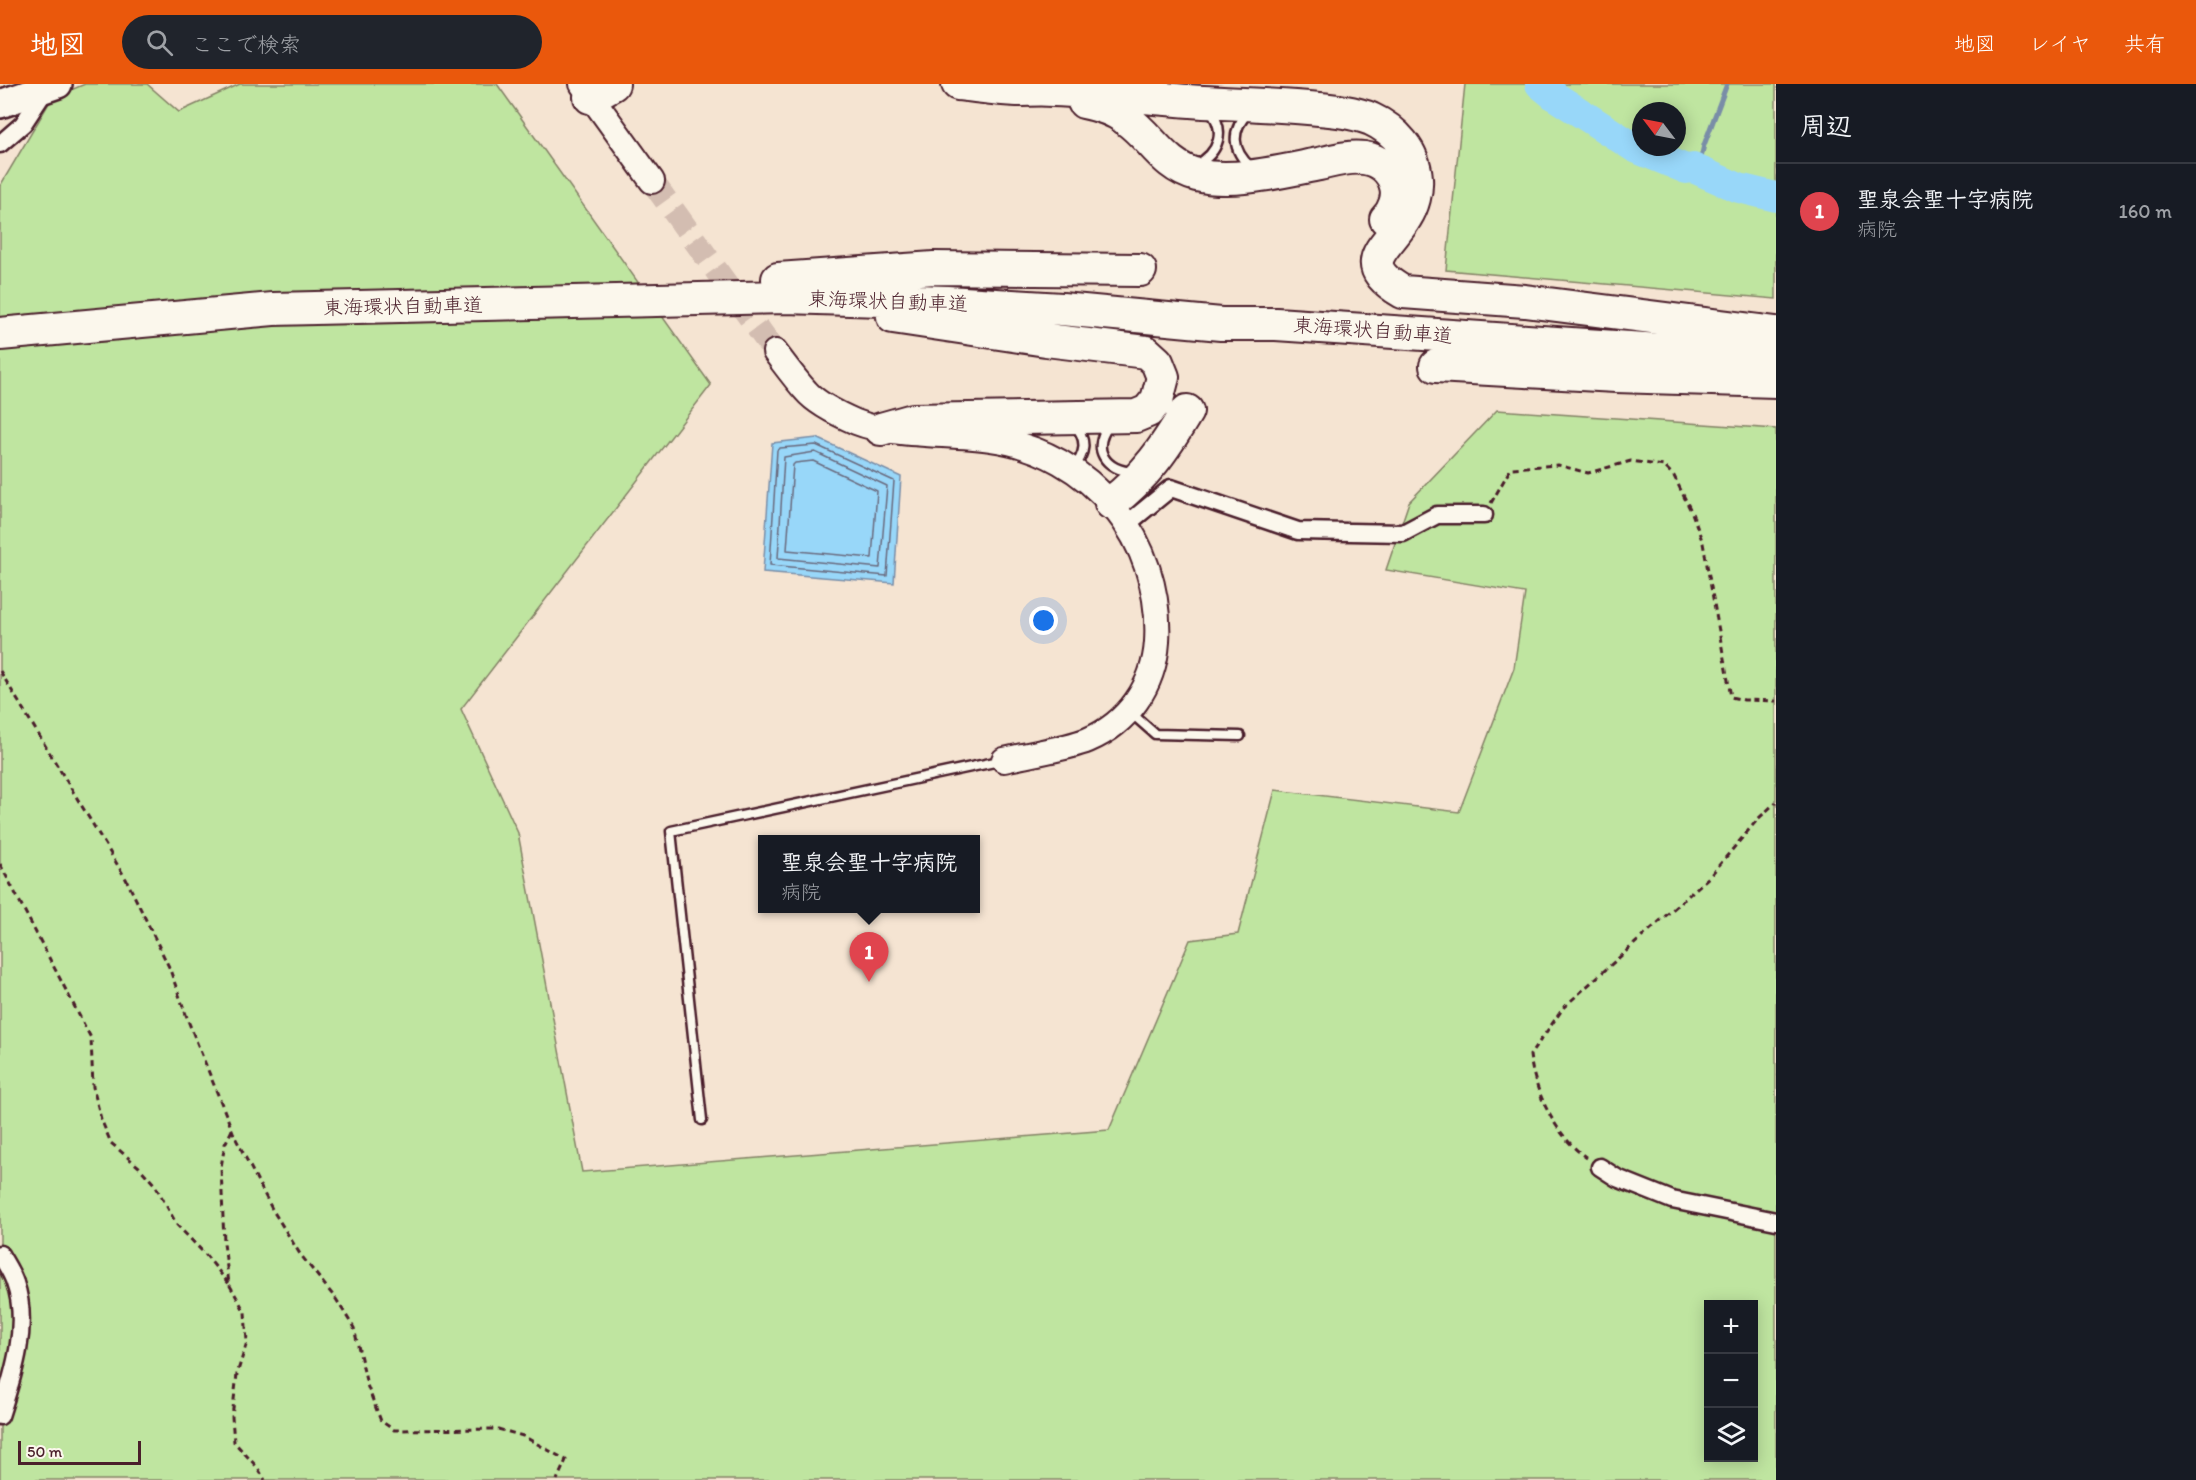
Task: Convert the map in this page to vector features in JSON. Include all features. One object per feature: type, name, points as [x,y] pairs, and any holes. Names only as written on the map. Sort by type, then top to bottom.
[{"type":"highway","points":[[958,84],[1016,90],[1089,103],[1111,110],[1127,119],[1163,156],[1176,166],[1195,175],[1212,178],[1265,173],[1351,157],[1366,158],[1381,163],[1391,174],[1397,187],[1396,202],[1388,217],[1364,238]]},
{"type":"highway","points":[[1016,90],[1052,90],[1200,102],[1262,104],[1353,114],[1369,119],[1384,126],[1397,137],[1407,150],[1416,177],[1415,191],[1406,217],[1381,249],[1377,261],[1381,274],[1389,283],[1403,292],[1525,301],[1776,333]]},
{"type":"highway","points":[[578,296],[657,281],[772,279],[934,268],[1140,270]]},
{"type":"highway","name":"東海環状自動車道","points":[[0,334],[273,309],[578,296],[666,285],[987,293],[1278,310],[1577,332],[1776,340]]},
{"type":"highway","name":"東海環状自動車道","points":[[0,322],[271,299],[432,292],[663,298],[785,297],[947,302],[1062,309],[1221,324],[1276,324],[1776,358]]},
{"type":"highway","points":[[578,296],[599,308],[737,306],[856,312],[1146,352],[1156,362],[1163,376],[1157,400],[1148,411],[1136,416],[913,420],[881,429]]},
{"type":"highway","points":[[1436,366],[1616,376],[1776,381]]},
{"type":"highway","points":[[1119,513],[1131,487],[1149,469],[1187,411]]},
{"type":"main road","points":[[0,104],[52,86]]},
{"type":"street","points":[[0,144],[23,124],[52,86]]},
{"type":"street","points":[[595,88],[652,181]]},
{"type":"street","points":[[775,352],[807,393],[856,422],[881,429],[993,439],[1028,449],[1072,470],[1119,513],[1150,572],[1157,634],[1156,659],[1147,686],[1129,712],[1109,729],[1086,741],[1004,760]]},
{"type":"street","points":[[1119,513],[1171,488],[1298,531],[1403,533],[1437,515],[1484,515]]},
{"type":"street","points":[[1600,1167],[1617,1178],[1672,1200],[1776,1221]]},
{"type":"street","points":[[0,1254],[15,1283],[20,1308],[19,1341],[15,1364],[0,1416]]},
{"type":"lane","points":[[1176,166],[1195,165],[1206,159],[1219,141],[1218,123],[1211,111],[1200,102]]},
{"type":"lane","points":[[1262,104],[1247,114],[1238,124],[1234,138],[1241,158],[1250,167],[1265,173]]},
{"type":"lane","points":[[1115,417],[1102,438],[1101,449],[1104,458],[1112,467],[1124,471],[1135,472],[1149,469]]},
{"type":"lane","points":[[1068,419],[1083,437],[1084,447],[1080,460],[1072,470]]},
{"type":"lane","points":[[1129,712],[1155,734],[1240,736]]},
{"type":"lane","points":[[702,1120],[671,831],[1004,760]]},
{"type":"path","points":[[1484,515],[1511,468],[1558,465],[1588,473],[1631,461],[1664,466],[1674,476],[1692,513],[1702,543],[1731,697],[1744,700],[1776,701]]},
{"type":"path","points":[[0,671],[126,879],[169,967],[232,1130],[272,1209],[300,1254],[336,1299],[354,1328],[367,1385],[381,1421],[394,1430],[498,1429],[523,1436],[566,1460],[557,1480]]},
{"type":"path","points":[[1600,1167],[1576,1150],[1556,1127],[1532,1072],[1530,1055],[1564,1007],[1710,876],[1758,819],[1776,802]]},
{"type":"path","points":[[0,864],[91,1038],[93,1087],[100,1119],[111,1143],[139,1167],[155,1185],[177,1225],[205,1254],[229,1284],[244,1312],[247,1342],[237,1374],[232,1417],[234,1442],[265,1480]]},
{"type":"path","points":[[229,1284],[224,1243],[221,1167],[225,1144],[232,1130]]},
{"type":"green space","points":[[85,84],[147,84],[179,112],[240,84],[497,84],[711,385],[461,709],[518,833],[582,1172],[1109,1130],[1190,940],[1238,934],[1275,790],[1459,812],[1514,668],[1525,593],[1386,570],[1409,502],[1497,410],[1776,429],[1776,1480],[0,1480],[0,186],[52,98]]},
{"type":"green space","points":[[1465,84],[1776,84],[1776,299],[1446,270]]},
{"type":"water","points":[[817,438],[901,477],[894,583],[763,572],[772,443]]},
{"type":"waterway","points":[[1540,84],[1556,97],[1635,148],[1686,169],[1693,168],[1739,188],[1776,197]]},
{"type":"waterway","points":[[1698,171],[1704,145],[1727,84]]},
{"type":"tunnel","points":[[652,181],[775,352]]},
{"type":"place","name":"聖泉会聖十字病院","points":[[869,982]]}]
